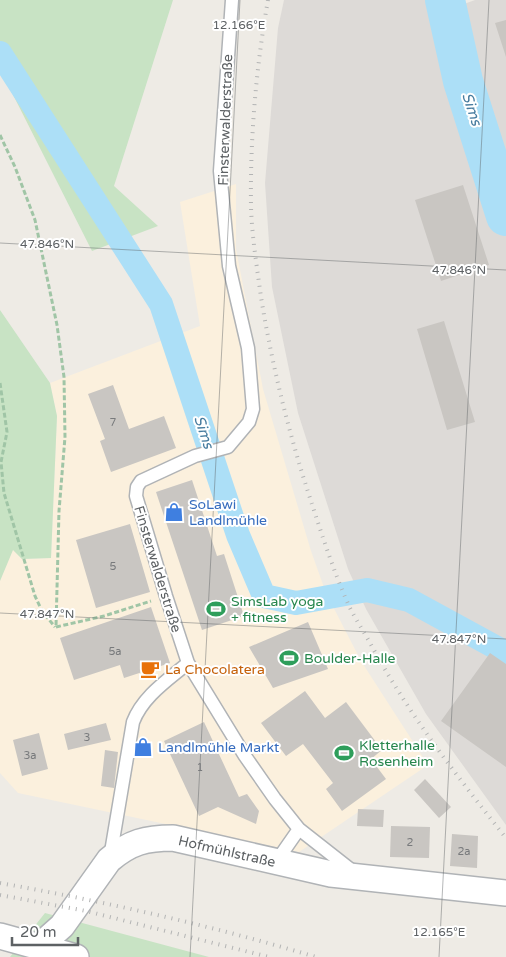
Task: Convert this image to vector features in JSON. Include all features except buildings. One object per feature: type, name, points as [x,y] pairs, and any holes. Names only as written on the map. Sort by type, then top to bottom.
[{"type":"street","name":"Hofmühlstraße","points":[[44,948],[44,942],[62,926],[109,860],[132,844],[150,838],[173,838],[331,874],[506,893]]},
{"type":"street","points":[[0,936],[76,957]]},
{"type":"lane","name":"Finsterwalderstraße","points":[[232,0],[220,171],[229,266],[248,348],[253,409],[249,422],[228,447],[194,456],[140,481],[136,496],[188,663],[245,756],[275,800],[299,829],[359,877]]},
{"type":"lane","points":[[109,860],[133,722],[138,711],[150,696],[188,663]]},
{"type":"lane","points":[[276,862],[299,829]]},
{"type":"path","points":[[0,135],[15,166],[35,220],[57,325],[64,378],[65,437],[59,511],[56,627]]},
{"type":"path","points":[[0,383],[7,432],[1,462],[4,493],[35,596],[42,611],[56,627]]},
{"type":"path","points":[[56,627],[104,616],[166,596]]},
{"type":"shaded area","points":[[284,0],[460,0],[464,4],[475,0],[506,0],[506,825],[426,714],[366,609],[348,569],[298,413],[272,287],[265,183],[278,28]]},
{"type":"shaded area","points":[[236,184],[236,249],[263,389],[311,551],[326,593],[361,661],[428,765],[299,852],[18,793],[0,773],[0,581],[13,549],[22,559],[51,558],[57,416],[50,383],[200,326],[180,202]]},
{"type":"green space","points":[[0,0],[173,0],[114,186],[158,226],[92,251],[0,69]]},
{"type":"green space","points":[[0,310],[50,383],[57,416],[51,558],[22,559],[13,550],[0,581]]},
{"type":"green space","points":[[45,913],[209,957],[10,957]]},
{"type":"waterway","name":"Sims","points":[[445,0],[463,81],[506,216]]},
{"type":"waterway","name":"Sims","points":[[0,53],[161,304],[238,535],[264,596],[296,603],[367,590],[409,600],[506,653]]},
{"type":"railway","points":[[268,0],[260,51],[255,103],[251,181],[252,218],[256,264],[265,322],[275,372],[294,446],[328,551],[351,610],[399,693],[451,767],[506,838]]},
{"type":"railway","points":[[0,883],[160,916],[316,957]]},
{"type":"railway","points":[[0,895],[86,911],[269,957]]},
{"type":"place","name":"SoLawi Landlmühle","points":[[174,512]]},
{"type":"place","name":"SimsLab yoga + fitness","points":[[216,609]]},
{"type":"place","name":"Boulder-Halle","points":[[289,658]]},
{"type":"place","name":"La Chocolatera","points":[[150,669]]},
{"type":"place","name":"Landlmühle Markt","points":[[143,747]]},
{"type":"place","name":"Kletterhalle Rosenheim","points":[[344,753]]}]
